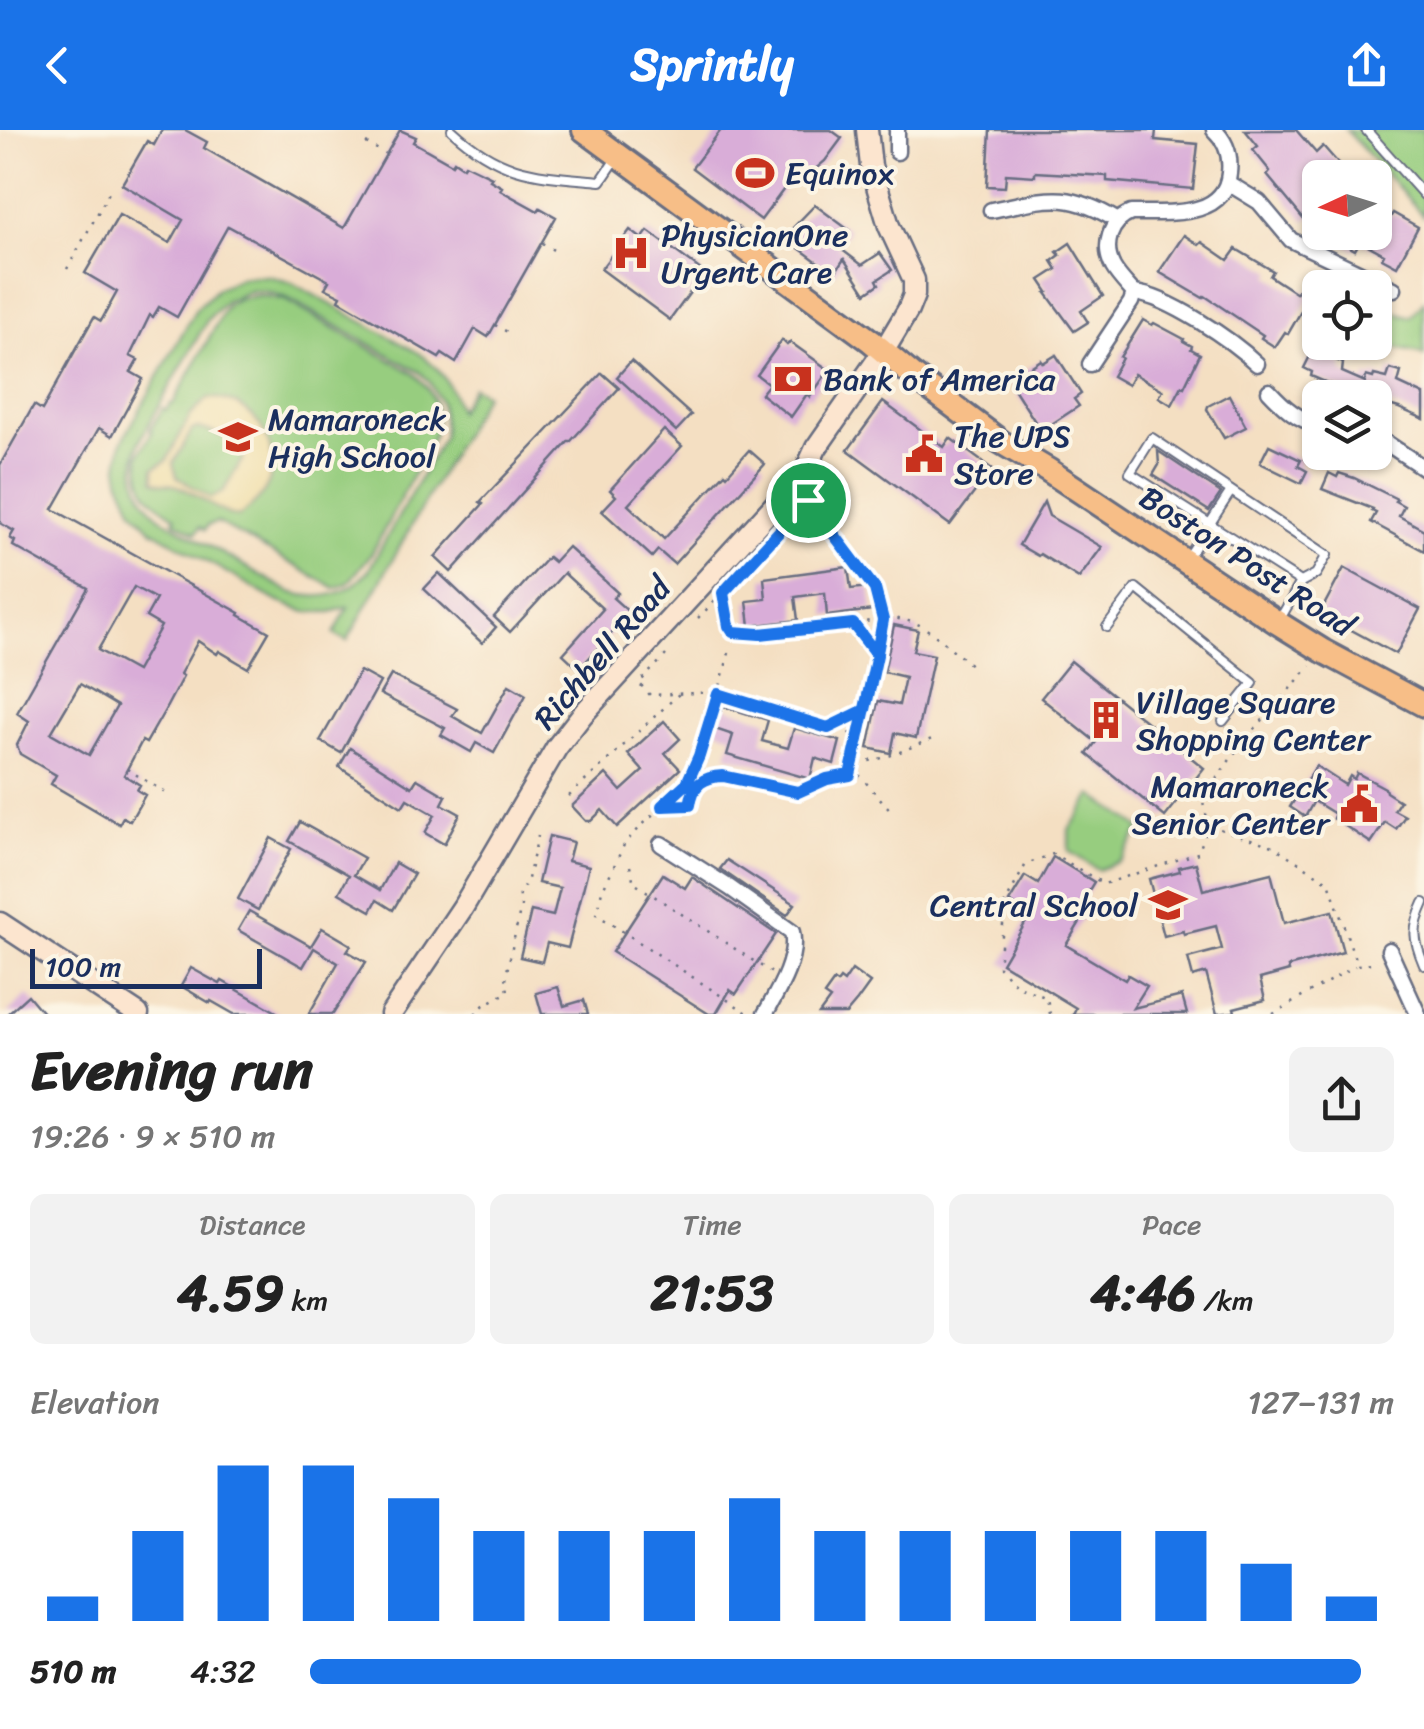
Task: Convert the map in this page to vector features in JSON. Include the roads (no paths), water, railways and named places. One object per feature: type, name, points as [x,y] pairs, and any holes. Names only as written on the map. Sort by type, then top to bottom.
[{"type":"main road","name":"Boston Post Road","points":[[584,130],[1001,442],[1323,651],[1424,705]]},
{"type":"street","name":"Richbell Road","points":[[391,1014],[464,907],[557,748],[582,715],[805,472],[816,448],[884,352],[908,310],[914,280],[889,226],[871,166],[868,130]]},
{"type":"street","points":[[897,130],[897,152]]},
{"type":"street","points":[[1214,130],[1224,139],[1230,167],[1222,194],[1211,205],[1195,210],[1131,212],[1112,228],[1109,253],[1112,267],[1134,292],[1148,294],[1213,330],[1257,364]]},
{"type":"street","points":[[1228,184],[1259,202],[1291,240],[1394,289]]},
{"type":"street","points":[[991,210],[1047,199],[1070,200],[1088,203],[1118,220]]},
{"type":"street","points":[[1090,364],[1134,292]]},
{"type":"street","points":[[1269,391],[1302,420]]},
{"type":"street","points":[[1392,447],[1424,468]]},
{"type":"street","points":[[661,844],[792,932],[795,946],[764,1014]]},
{"type":"street","points":[[0,923],[138,1014]]},
{"type":"street","points":[[1391,955],[1418,1014]]},
{"type":"lane","points":[[452,130],[497,164],[544,176],[602,181],[618,156]]},
{"type":"lane","points":[[1366,130],[1424,195]]},
{"type":"lane","points":[[1278,623],[1300,582],[1316,574],[1327,555],[1152,438],[1130,473],[1300,582]]},
{"type":"lane","points":[[1185,563],[1232,491]]},
{"type":"lane","points":[[1106,627],[1136,588],[1252,683],[1223,721]]},
{"type":"lane","points":[[1424,903],[1415,923],[1415,938],[1424,965]]},
{"type":"place","name":"Equinox","points":[[755,173]]},
{"type":"place","name":"PhysicianOne Urgent Care","points":[[631,253]]},
{"type":"place","name":"Bank of America","points":[[793,379]]},
{"type":"place","name":"Mamaroneck High School","points":[[238,437]]},
{"type":"place","name":"The UPS Store","points":[[924,454]]},
{"type":"place","name":"Village Square Shopping Center","points":[[1106,720]]},
{"type":"place","name":"Mamaroneck Senior Center","points":[[1359,804]]},
{"type":"place","name":"Central School","points":[[1168,905]]}]
